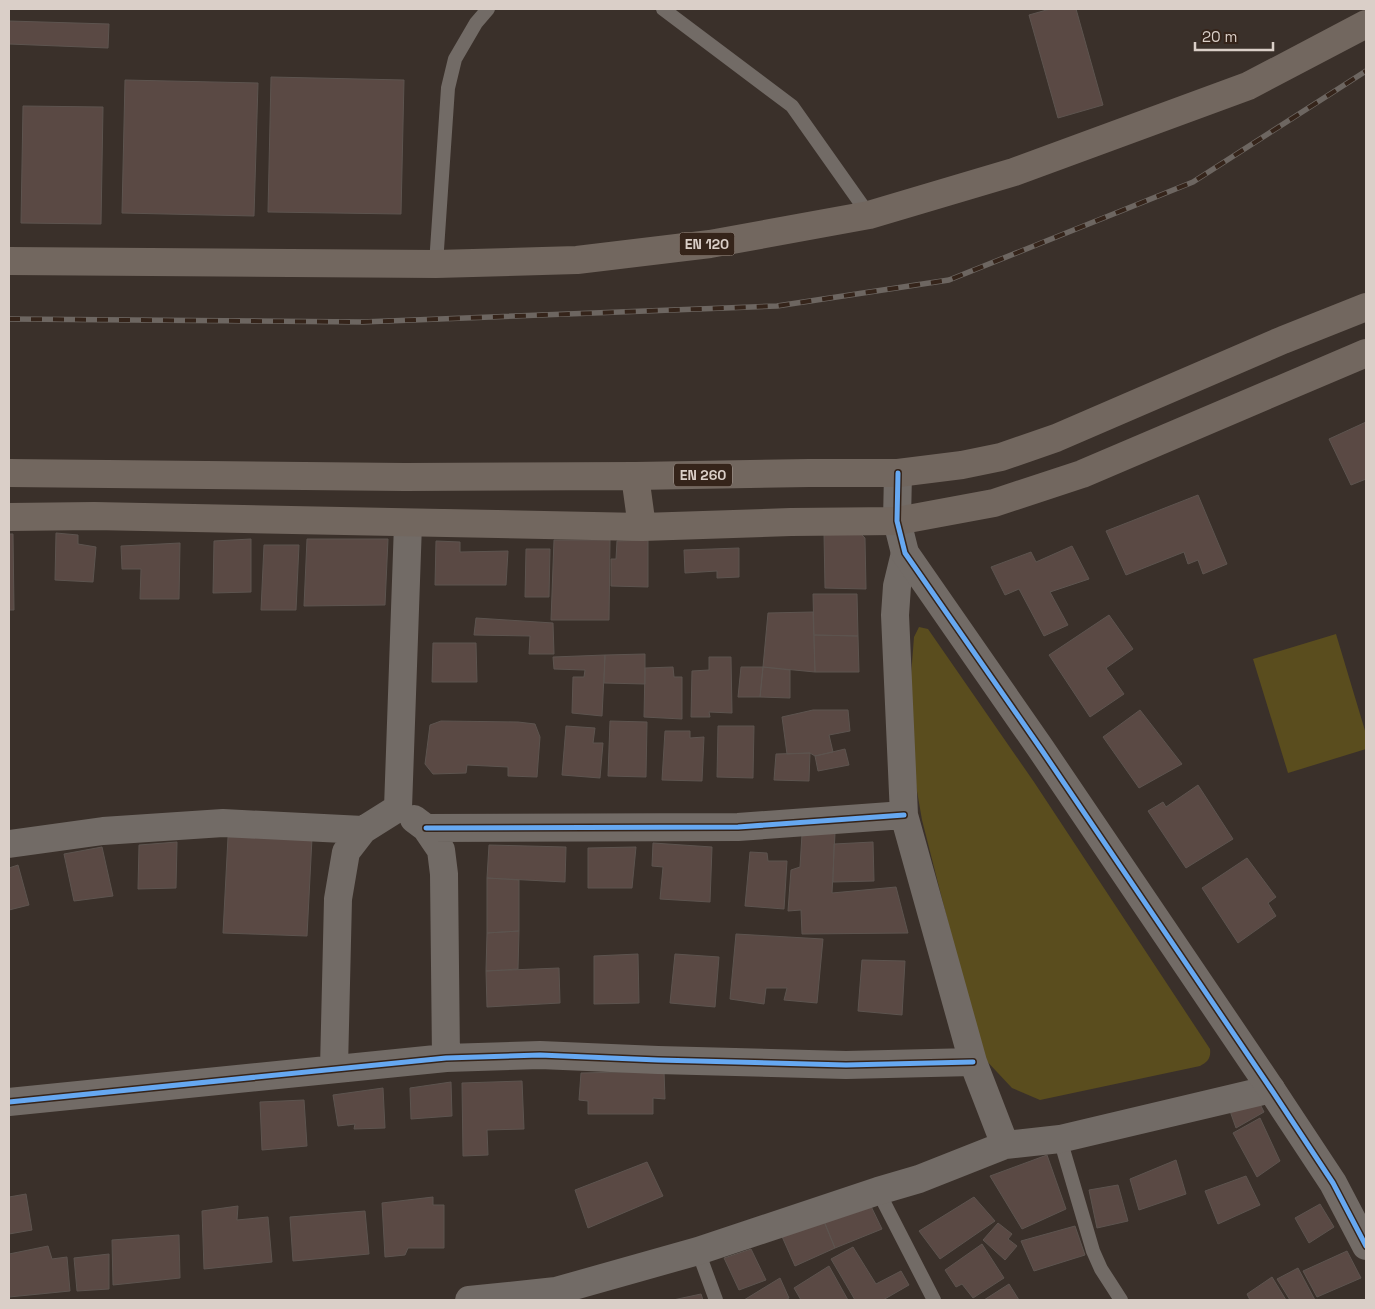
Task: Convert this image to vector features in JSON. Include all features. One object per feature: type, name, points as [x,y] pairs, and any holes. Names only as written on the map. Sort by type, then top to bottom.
[{"type":"main road","name":"EN 120","points":[[9,260],[436,264],[577,260],[710,244],[869,215],[1014,172],[1248,86],[1366,24]]},
{"type":"main road","name":"EN 260","points":[[9,473],[405,478],[898,473],[962,465],[1020,451],[1056,438],[1283,340],[1366,307]]},
{"type":"main road","points":[[9,517],[94,516],[408,524],[642,527],[897,521],[994,503],[1082,474],[1366,354]]},
{"type":"main road","points":[[94,473],[94,516]]},
{"type":"main road","points":[[635,476],[642,527]]},
{"type":"street","points":[[898,473],[897,521],[905,554],[1271,1089],[1333,1183],[1366,1246]]},
{"type":"street","points":[[398,808],[408,524]]},
{"type":"street","points":[[905,554],[897,586],[895,615],[904,815],[973,1062],[1005,1145]]},
{"type":"street","points":[[398,808],[426,828],[441,850],[444,874],[446,1058]]},
{"type":"street","points":[[334,1068],[338,899],[346,852],[363,830],[398,808]]},
{"type":"street","points":[[426,828],[738,826],[904,815]]},
{"type":"street","points":[[9,844],[102,831],[223,823],[363,830]]},
{"type":"street","points":[[9,1102],[446,1058],[540,1055],[846,1065],[973,1062]]},
{"type":"street","points":[[469,1300],[556,1291],[698,1251],[919,1179],[1005,1145],[1060,1139],[1271,1089]]},
{"type":"lane","points":[[436,264],[448,88],[455,59],[476,22],[488,9]]},
{"type":"lane","points":[[663,9],[792,106],[869,215]]},
{"type":"lane","points":[[1060,1139],[1093,1251],[1121,1300]]},
{"type":"lane","points":[[878,1191],[934,1300]]},
{"type":"lane","points":[[698,1251],[716,1300]]},
{"type":"shaded area","points":[[919,627],[928,629],[1034,782],[1210,1049],[1207,1061],[1200,1066],[1040,1100],[1012,1088],[982,1056],[922,820],[913,768],[910,689],[914,637]]},
{"type":"shaded area","points":[[1336,634],[1366,734],[1366,749],[1288,773],[1253,659]]},
{"type":"building","points":[[1050,9],[1076,9],[1103,105],[1058,118],[1029,15]]},
{"type":"building","points":[[9,21],[109,24],[108,48],[9,44]]},
{"type":"building","points":[[271,77],[404,80],[401,214],[268,212]]},
{"type":"building","points":[[125,80],[258,83],[254,216],[122,213]]},
{"type":"building","points":[[23,106],[103,107],[101,224],[21,223]]},
{"type":"building","points":[[1366,422],[1366,479],[1351,485],[1329,439]]},
{"type":"building","points":[[1198,495],[1227,564],[1203,574],[1198,560],[1188,564],[1184,552],[1126,575],[1106,531]]},
{"type":"building","points":[[56,533],[78,535],[78,544],[96,547],[93,582],[55,580]]},
{"type":"building","points":[[824,533],[861,534],[865,538],[866,589],[825,588]]},
{"type":"building","points":[[9,534],[13,534],[14,610],[9,610]]},
{"type":"building","points":[[251,539],[251,592],[213,593],[214,541]]},
{"type":"building","points":[[307,539],[388,539],[385,605],[304,606]]},
{"type":"building","points":[[554,540],[610,540],[609,620],[551,620]]},
{"type":"building","points":[[648,540],[648,587],[611,586],[611,559],[616,559],[617,541]]},
{"type":"building","points":[[436,541],[460,542],[460,552],[508,551],[506,585],[435,585]]},
{"type":"building","points":[[180,543],[179,599],[140,599],[141,569],[122,569],[121,546]]},
{"type":"building","points":[[264,545],[299,545],[296,610],[261,610]]},
{"type":"building","points":[[1072,546],[1089,579],[1050,592],[1068,625],[1044,636],[1019,589],[1005,595],[991,567],[1031,552],[1036,562]]},
{"type":"building","points":[[739,548],[739,577],[717,578],[717,571],[685,573],[684,550]]},
{"type":"building","points":[[526,549],[550,549],[549,597],[525,597]]},
{"type":"building","points":[[813,594],[857,594],[858,636],[814,635]]},
{"type":"building","points":[[813,612],[815,672],[763,667],[768,613]]},
{"type":"building","points":[[1109,615],[1133,649],[1106,668],[1124,694],[1090,717],[1049,655]]},
{"type":"building","points":[[476,618],[553,623],[554,654],[529,654],[530,636],[474,635]]},
{"type":"building","points":[[814,635],[858,636],[859,672],[815,672]]},
{"type":"building","points":[[433,643],[476,643],[477,682],[432,682]]},
{"type":"building","points":[[645,654],[645,684],[604,683],[605,655]]},
{"type":"building","points":[[605,655],[602,716],[572,713],[573,677],[584,677],[585,670],[554,669],[553,657]]},
{"type":"building","points":[[709,657],[731,657],[732,713],[709,712],[710,717],[691,717],[692,671],[709,670]]},
{"type":"building","points":[[673,667],[674,677],[682,677],[682,719],[644,717],[645,668]]},
{"type":"building","points":[[741,667],[763,667],[760,697],[738,697]]},
{"type":"building","points":[[763,667],[790,670],[790,698],[760,697]]},
{"type":"building","points":[[813,710],[848,710],[850,731],[829,735],[833,752],[815,756],[810,753],[787,754],[782,717]]},
{"type":"building","points":[[1140,710],[1182,764],[1139,788],[1103,737]]},
{"type":"building","points":[[441,721],[535,724],[540,737],[537,777],[508,776],[508,767],[467,765],[466,773],[433,774],[425,764],[430,725]]},
{"type":"building","points":[[610,721],[647,722],[646,777],[608,776]]},
{"type":"building","points":[[566,726],[595,728],[593,743],[603,743],[600,778],[562,775]]},
{"type":"building","points":[[718,726],[754,726],[753,778],[717,777]]},
{"type":"building","points":[[665,731],[690,731],[690,738],[704,737],[702,781],[662,780]]},
{"type":"building","points":[[845,749],[849,765],[818,771],[815,756]]},
{"type":"building","points":[[810,753],[809,781],[774,780],[776,754]]},
{"type":"building","points":[[1198,785],[1233,839],[1186,868],[1148,811],[1163,802],[1166,807]]},
{"type":"building","points":[[835,833],[832,893],[896,887],[908,933],[802,934],[801,910],[788,911],[791,870],[800,867],[802,834]]},
{"type":"building","points":[[228,837],[312,838],[307,936],[223,933]]},
{"type":"building","points":[[177,842],[176,888],[138,889],[139,845]]},
{"type":"building","points":[[873,842],[874,881],[833,882],[834,844]]},
{"type":"building","points":[[653,843],[712,847],[710,902],[660,899],[663,867],[652,866]]},
{"type":"building","points":[[489,845],[566,847],[565,882],[487,878]]},
{"type":"building","points":[[102,847],[113,896],[74,901],[64,854]]},
{"type":"building","points":[[636,847],[632,888],[588,888],[588,848]]},
{"type":"building","points":[[750,852],[767,853],[768,861],[787,861],[784,909],[745,906]]},
{"type":"building","points":[[1247,858],[1276,897],[1268,903],[1276,916],[1238,943],[1202,888]]},
{"type":"building","points":[[18,865],[29,905],[9,910],[9,868]]},
{"type":"building","points":[[487,878],[519,880],[519,931],[487,933]]},
{"type":"building","points":[[519,931],[518,969],[486,971],[487,933]]},
{"type":"building","points":[[736,934],[823,939],[817,1003],[784,1000],[787,988],[766,988],[764,1004],[730,999]]},
{"type":"building","points":[[638,954],[639,1003],[594,1004],[594,956]]},
{"type":"building","points":[[675,954],[719,957],[715,1007],[670,1003]]},
{"type":"building","points":[[862,960],[905,961],[902,1015],[858,1011]]},
{"type":"building","points":[[559,968],[560,1003],[487,1007],[486,971]]},
{"type":"building","points":[[664,1071],[665,1099],[653,1098],[653,1114],[588,1114],[588,1101],[579,1100],[581,1073]]},
{"type":"building","points":[[522,1081],[524,1129],[487,1130],[488,1155],[463,1156],[462,1083]]},
{"type":"building","points":[[451,1082],[452,1116],[411,1119],[410,1088]]},
{"type":"building","points":[[383,1088],[385,1128],[354,1129],[355,1124],[338,1126],[333,1095]]},
{"type":"building","points":[[1256,1096],[1264,1112],[1236,1128],[1230,1111]]},
{"type":"building","points":[[304,1100],[307,1146],[262,1150],[260,1102]]},
{"type":"building","points":[[1260,1118],[1280,1161],[1257,1177],[1233,1133]]},
{"type":"building","points":[[1047,1155],[1066,1209],[1022,1229],[990,1176]]},
{"type":"building","points":[[1176,1160],[1186,1194],[1139,1210],[1130,1179]]},
{"type":"building","points":[[647,1162],[663,1196],[588,1228],[575,1190]]},
{"type":"building","points":[[1246,1176],[1260,1205],[1218,1224],[1205,1191]]},
{"type":"building","points":[[1118,1185],[1128,1221],[1097,1228],[1089,1190]]},
{"type":"building","points":[[26,1194],[32,1230],[9,1234],[9,1197]]},
{"type":"building","points":[[433,1197],[433,1205],[444,1205],[444,1248],[408,1248],[405,1255],[385,1257],[382,1203]]},
{"type":"building","points":[[974,1197],[995,1221],[940,1259],[919,1231]]},
{"type":"building","points":[[867,1198],[882,1229],[835,1248],[821,1214]]},
{"type":"building","points":[[1320,1204],[1334,1227],[1309,1243],[1295,1218]]},
{"type":"building","points":[[238,1206],[237,1220],[268,1217],[272,1262],[204,1269],[202,1211]]},
{"type":"building","points":[[365,1211],[369,1254],[293,1261],[290,1217]]},
{"type":"building","points":[[821,1214],[835,1248],[795,1266],[780,1232]]},
{"type":"building","points":[[998,1223],[1012,1234],[1008,1239],[1017,1246],[1005,1260],[983,1240]]},
{"type":"building","points":[[1075,1226],[1085,1255],[1034,1271],[1021,1241]]},
{"type":"building","points":[[179,1235],[180,1278],[113,1285],[112,1240]]},
{"type":"building","points":[[982,1244],[1004,1278],[973,1298],[962,1284],[956,1287],[945,1270]]},
{"type":"building","points":[[48,1246],[52,1259],[67,1257],[70,1291],[9,1297],[9,1254]]},
{"type":"building","points":[[853,1247],[876,1284],[901,1271],[909,1285],[883,1300],[855,1300],[831,1259]]},
{"type":"building","points":[[751,1249],[766,1280],[739,1290],[724,1258]]},
{"type":"building","points":[[1347,1251],[1361,1278],[1317,1297],[1303,1271]]},
{"type":"building","points":[[109,1254],[109,1289],[77,1291],[74,1258]]},
{"type":"building","points":[[829,1266],[848,1300],[801,1300],[794,1288]]},
{"type":"building","points":[[1298,1268],[1315,1300],[1290,1300],[1277,1279]]},
{"type":"building","points":[[1272,1277],[1286,1300],[1250,1300],[1247,1294]]},
{"type":"building","points":[[780,1278],[789,1298],[785,1300],[744,1300]]},
{"type":"building","points":[[1009,1284],[1019,1300],[984,1300]]},
{"type":"building","points":[[701,1294],[703,1300],[673,1300]]},
{"type":"railway","points":[[9,319],[362,322],[777,306],[949,280],[1193,182],[1366,71]]},
{"type":"cycle path","points":[[898,473],[897,521],[905,553],[1041,749],[1271,1089],[1333,1183],[1366,1246]]},
{"type":"cycle path","points":[[426,828],[738,827],[904,815]]},
{"type":"cycle path","points":[[9,1102],[446,1058],[540,1055],[846,1065],[973,1062]]}]
